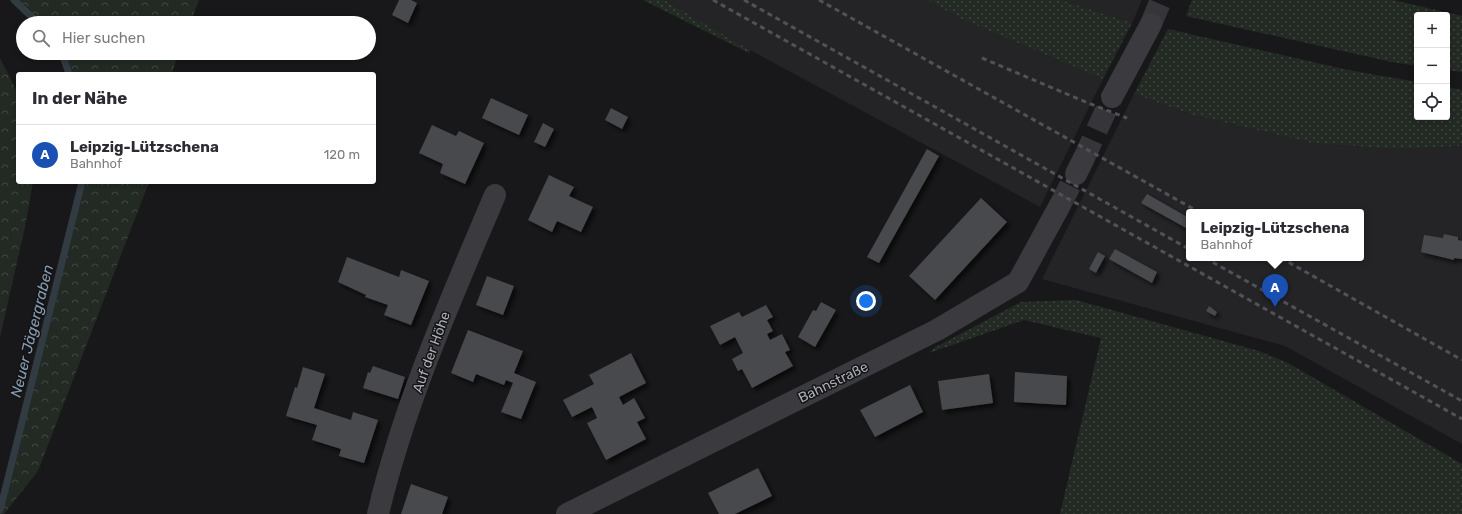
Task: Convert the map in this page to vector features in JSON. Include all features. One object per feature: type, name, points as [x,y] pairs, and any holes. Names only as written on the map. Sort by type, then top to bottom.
[{"type":"street","points":[[1112,98],[1151,24]]},
{"type":"street","name":"Auf der Höhe","points":[[378,514],[386,480],[432,342],[495,195]]},
{"type":"street","name":"Bahnstraße","points":[[567,514],[937,330],[1018,282],[1060,206]]},
{"type":"shaded area","points":[[664,0],[927,0],[961,19],[1103,79],[1040,207],[750,50]]},
{"type":"shaded area","points":[[1061,0],[1142,0],[1132,23]]},
{"type":"shaded area","points":[[1134,94],[1193,115],[1312,143],[1394,149],[1462,146],[1462,444],[1285,346],[1042,279]]},
{"type":"green space","points":[[14,0],[199,0],[193,16],[31,16]]},
{"type":"green space","points":[[643,0],[664,0],[750,50],[749,53]]},
{"type":"green space","points":[[927,0],[1061,0],[1132,23],[1103,79],[961,19]]},
{"type":"green space","points":[[1192,0],[1393,0],[1445,12],[1414,12],[1414,66],[1392,62],[1186,16]]},
{"type":"green space","points":[[1450,13],[1462,16],[1462,72],[1450,70]]},
{"type":"green space","points":[[1168,29],[1348,70],[1414,81],[1414,120],[1450,120],[1450,88],[1462,90],[1462,146],[1394,149],[1312,143],[1193,115],[1134,94]]},
{"type":"green space","points":[[0,58],[16,90],[16,184],[33,184],[25,227],[0,337]]},
{"type":"green space","points":[[64,60],[176,60],[173,72],[68,72]]},
{"type":"green space","points":[[82,184],[148,184],[38,471],[4,514],[0,514]]},
{"type":"green space","points":[[1076,300],[1259,351],[1288,363],[1462,464],[1462,514],[1060,514],[1101,338],[1024,320],[929,353],[934,348],[1021,302]]},
{"type":"building","points":[[399,0],[411,0],[417,3],[408,23],[392,15]]},
{"type":"building","points":[[491,98],[528,115],[519,135],[482,118]]},
{"type":"building","points":[[611,108],[628,117],[622,129],[605,120]]},
{"type":"building","points":[[543,123],[554,129],[545,147],[534,142]]},
{"type":"building","points":[[432,125],[456,136],[459,131],[484,143],[465,184],[440,173],[443,164],[419,153]]},
{"type":"building","points":[[927,149],[939,156],[879,263],[867,257]]},
{"type":"building","points":[[549,175],[574,187],[569,196],[593,207],[581,232],[557,221],[552,232],[528,220]]},
{"type":"building","points":[[1147,194],[1186,216],[1186,228],[1141,203]]},
{"type":"building","points":[[981,198],[1007,222],[935,300],[909,276]]},
{"type":"building","points":[[1444,234],[1458,237],[1458,240],[1462,241],[1462,259],[1454,258],[1454,260],[1421,252],[1424,235],[1443,238]]},
{"type":"building","points":[[1115,249],[1157,272],[1152,283],[1109,259]]},
{"type":"building","points":[[1098,252],[1105,256],[1096,273],[1089,269]]},
{"type":"building","points":[[347,257],[399,277],[401,270],[429,281],[411,325],[384,315],[388,305],[365,297],[366,295],[338,282]]},
{"type":"building","points":[[487,276],[514,286],[503,315],[476,305]]},
{"type":"building","points":[[821,302],[836,310],[815,347],[798,337],[813,310],[816,311]]},
{"type":"building","points":[[766,305],[773,317],[767,320],[773,331],[767,334],[770,340],[782,334],[790,350],[785,352],[793,366],[752,388],[742,369],[738,371],[732,359],[743,353],[735,337],[720,345],[710,326],[739,312],[742,317]]},
{"type":"building","points":[[1209,306],[1217,312],[1215,316],[1206,311]]},
{"type":"building","points":[[468,330],[523,351],[514,373],[536,382],[521,419],[501,412],[513,383],[506,380],[504,385],[476,374],[473,382],[451,373]]},
{"type":"building","points":[[631,353],[646,383],[619,397],[623,405],[634,398],[645,418],[637,422],[646,439],[606,460],[587,423],[597,418],[592,407],[572,417],[563,400],[594,384],[589,375]]},
{"type":"building","points":[[373,366],[405,377],[398,399],[363,388],[368,372],[370,373]]},
{"type":"building","points":[[303,367],[325,374],[314,408],[351,420],[353,412],[378,420],[364,463],[339,456],[341,449],[312,440],[317,425],[286,416],[295,387],[297,388]]},
{"type":"building","points":[[1015,372],[1067,376],[1066,405],[1014,402]]},
{"type":"building","points":[[989,374],[993,403],[942,410],[938,381]]},
{"type":"building","points":[[910,385],[923,412],[875,437],[860,410]]},
{"type":"building","points":[[758,468],[772,496],[735,514],[719,514],[708,493]]},
{"type":"building","points":[[411,484],[448,497],[442,514],[401,514]]},
{"type":"waterway","name":"Neuer Jägergraben","points":[[14,0],[31,16]]},
{"type":"waterway","name":"Neuer Jägergraben","points":[[64,60],[68,72]]},
{"type":"waterway","name":"Neuer Jägergraben","points":[[0,510],[82,184]]},
{"type":"tunnel","points":[[1151,24],[1161,0]]},
{"type":"tunnel","points":[[1083,160],[1112,97]]},
{"type":"tunnel","points":[[1060,205],[1076,174]]},
{"type":"railway","points":[[713,0],[1462,419]]},
{"type":"railway","points":[[744,0],[1186,247]]},
{"type":"railway","points":[[819,0],[1194,209]]},
{"type":"railway","points":[[982,58],[1127,118]]},
{"type":"railway","points":[[1210,261],[1462,401]]},
{"type":"railway","points":[[1286,261],[1462,360]]},
{"type":"place","name":"Leipzig-Lützschena","points":[[1275,307]]}]
